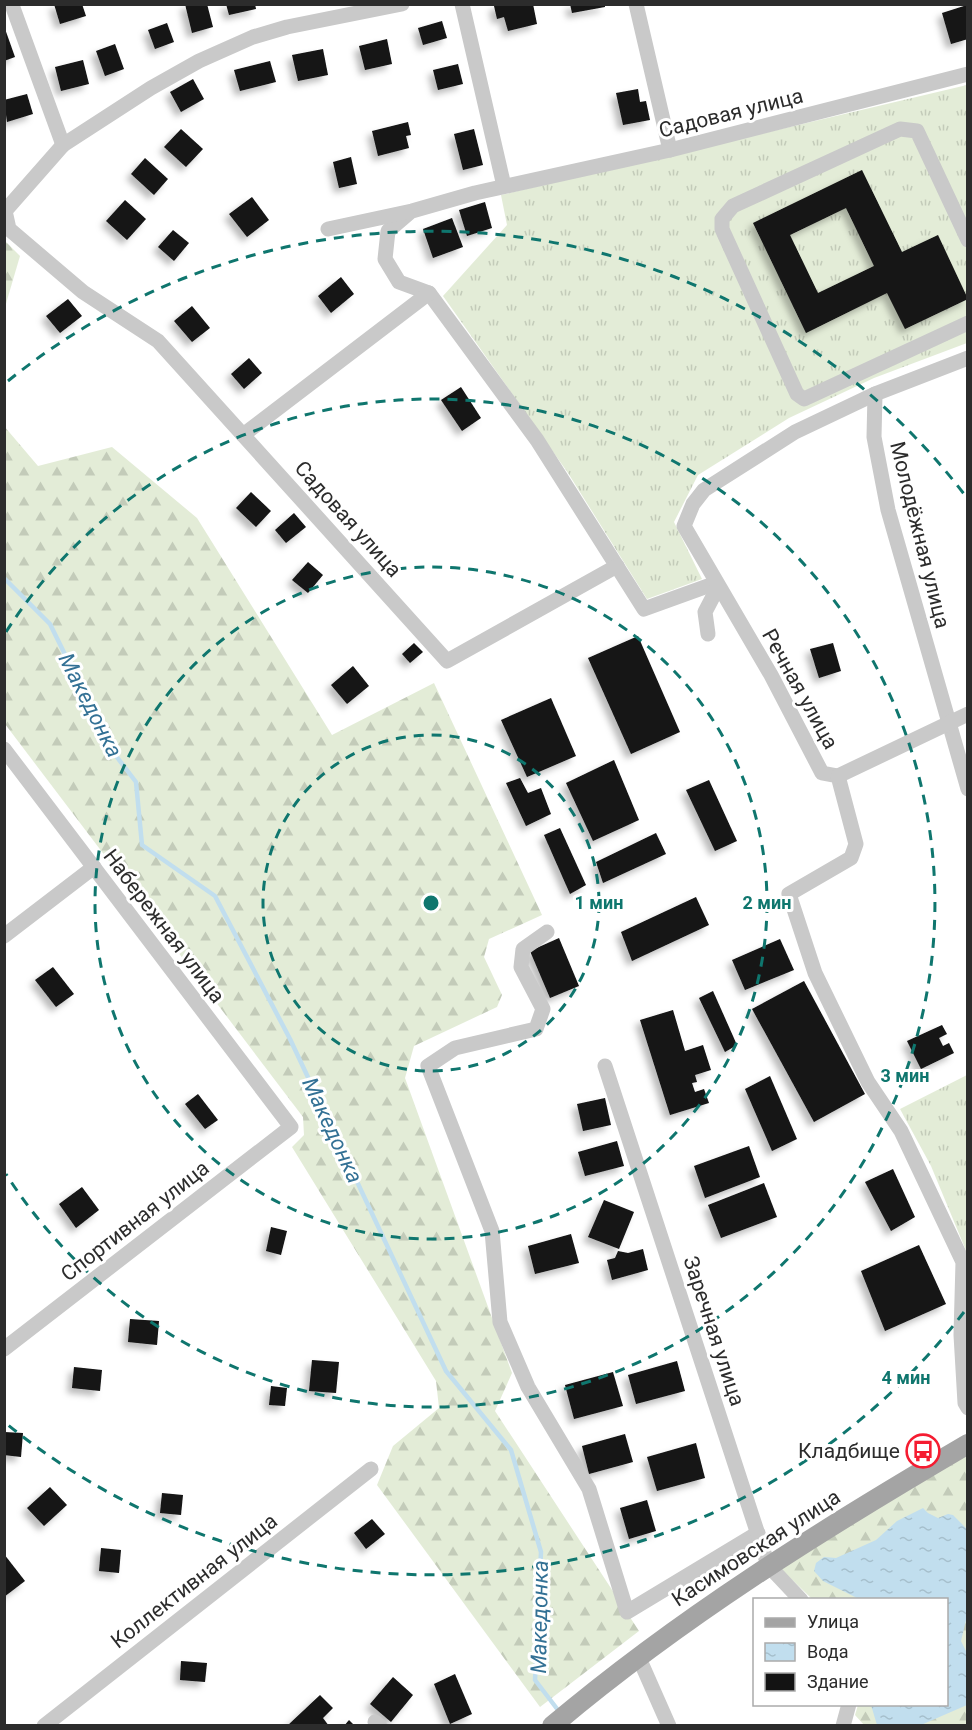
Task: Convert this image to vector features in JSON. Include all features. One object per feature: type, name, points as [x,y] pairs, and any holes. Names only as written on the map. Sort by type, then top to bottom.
[{"type":"main road","name":"Касимовская улица","points":[[552,1725],[639,1658],[768,1565],[968,1444]]},
{"type":"street","points":[[12,4],[63,145]]},
{"type":"street","points":[[402,4],[368,8],[287,27],[253,37],[199,61],[151,88],[63,145],[5,211],[9,229],[83,292],[158,341],[243,435],[429,293]]},
{"type":"street","points":[[462,4],[504,186]]},
{"type":"street","points":[[636,4],[669,150]]},
{"type":"street","name":"Садовая улица","points":[[327,229],[412,211],[504,186],[669,150],[968,75]]},
{"type":"street","points":[[968,240],[917,131],[900,129],[733,206],[722,219],[722,229],[726,239],[797,394],[804,399],[968,322]]},
{"type":"street","points":[[412,211],[388,231],[385,259],[399,282],[429,293],[537,440],[644,609],[717,585]]},
{"type":"street","points":[[875,394],[968,358]]},
{"type":"street","name":"Речная улица","points":[[875,394],[795,432],[704,490],[693,504],[684,526],[771,675],[822,773],[838,776],[856,844],[851,858],[789,894],[815,973],[868,1082],[901,1131],[963,1262],[961,1335],[965,1403],[968,1408]]},
{"type":"street","name":"Молодёжная улица","points":[[875,394],[874,437],[888,510],[968,789]]},
{"type":"street","name":"Садовая улица","points":[[243,435],[447,661],[617,566]]},
{"type":"street","points":[[708,634],[705,612],[717,585]]},
{"type":"street","points":[[838,776],[968,714]]},
{"type":"street","name":"Набережная улица","points":[[4,749],[291,1127]]},
{"type":"street","points":[[4,936],[94,867]]},
{"type":"street","points":[[547,932],[523,950],[521,967],[543,1009],[536,1029],[455,1048],[428,1066],[492,1230],[500,1322],[528,1387],[589,1489],[627,1612],[758,1533]]},
{"type":"street","name":"Заречная улица","points":[[606,1066],[768,1565],[800,1598]]},
{"type":"street","name":"Спортивная улица","points":[[4,1349],[291,1127]]},
{"type":"street","name":"Коллективная улица","points":[[44,1725],[370,1469]]},
{"type":"street","points":[[639,1658],[669,1725]]},
{"type":"street","points":[[843,1725],[848,1706]]},
{"type":"green space","points":[[967,85],[967,343],[874,378],[789,418],[698,475],[674,522],[702,579],[647,599],[568,473],[443,296],[507,225],[501,195]]},
{"type":"green space","points":[[5,241],[20,256],[5,307]]},
{"type":"green space","points":[[4,426],[38,466],[112,447],[197,518],[332,735],[434,683],[542,915],[489,939],[484,957],[502,995],[497,1007],[414,1046],[405,1078],[512,1373],[495,1411],[639,1631],[540,1707],[377,1485],[393,1446],[439,1408],[436,1381],[292,1147],[304,1135],[303,1117],[5,724]]},
{"type":"green space","points":[[967,1075],[967,1253],[931,1166],[900,1109]]},
{"type":"green space","points":[[967,1455],[967,1725],[864,1725],[855,1715],[858,1706],[948,1706],[948,1598],[811,1598],[778,1566]]},
{"type":"water","points":[[923,1508],[938,1518],[948,1514],[953,1515],[967,1529],[967,1616],[961,1641],[967,1653],[967,1705],[921,1725],[877,1725],[871,1706],[948,1706],[948,1598],[857,1598],[823,1581],[814,1571],[816,1563],[824,1557],[836,1558],[876,1540],[897,1521]]},
{"type":"building","points":[[54,4],[82,4],[86,16],[60,24]]},
{"type":"building","points":[[185,4],[207,4],[213,27],[192,33]]},
{"type":"building","points":[[226,4],[255,4],[256,9],[229,15]]},
{"type":"building","points":[[533,4],[537,24],[508,31],[504,17],[497,19],[494,6]]},
{"type":"building","points":[[570,4],[605,4],[605,7],[572,13]]},
{"type":"building","points":[[967,5],[968,39],[951,44],[942,13]]},
{"type":"building","points":[[442,21],[447,38],[423,45],[418,28]]},
{"type":"building","points":[[167,23],[174,42],[155,49],[148,30]]},
{"type":"building","points":[[4,26],[15,57],[4,61]]},
{"type":"building","points":[[387,39],[392,64],[365,70],[359,46]]},
{"type":"building","points":[[115,44],[124,69],[105,76],[96,51]]},
{"type":"building","points":[[323,49],[328,75],[298,81],[292,55]]},
{"type":"building","points":[[83,60],[89,84],[61,91],[55,67]]},
{"type":"building","points":[[270,61],[276,82],[240,91],[234,70]]},
{"type":"building","points":[[458,64],[463,84],[438,90],[433,70]]},
{"type":"building","points":[[193,79],[204,99],[181,112],[170,92]]},
{"type":"building","points":[[638,89],[640,102],[646,101],[650,120],[623,125],[616,93]]},
{"type":"building","points":[[27,94],[33,114],[7,122],[4,100]]},
{"type":"building","points":[[408,122],[411,135],[406,136],[409,148],[378,156],[372,131]]},
{"type":"building","points":[[181,129],[203,149],[186,167],[164,147]]},
{"type":"building","points":[[474,129],[483,165],[463,170],[454,134]]},
{"type":"building","points":[[351,157],[357,184],[339,188],[333,162]]},
{"type":"building","points":[[145,158],[168,179],[154,195],[131,174]]},
{"type":"building","points":[[862,170],[902,252],[938,235],[968,299],[905,329],[887,293],[806,333],[753,223]],"holes":[[[846,208],[874,266],[818,293],[790,235]]]},
{"type":"building","points":[[252,197],[269,220],[247,237],[229,214]]},
{"type":"building","points":[[125,200],[146,219],[127,240],[106,221]]},
{"type":"building","points":[[485,202],[492,228],[467,236],[459,210]]},
{"type":"building","points":[[452,218],[463,247],[433,258],[423,229]]},
{"type":"building","points":[[173,230],[189,243],[174,261],[158,247]]},
{"type":"building","points":[[341,277],[354,294],[331,313],[318,296]]},
{"type":"building","points":[[68,299],[82,316],[60,333],[46,316]]},
{"type":"building","points":[[192,306],[210,328],[192,342],[174,321]]},
{"type":"building","points":[[249,358],[262,373],[244,389],[231,374]]},
{"type":"building","points":[[461,387],[481,418],[462,431],[441,400]]},
{"type":"building","points":[[251,492],[271,511],[256,527],[236,508]]},
{"type":"building","points":[[294,513],[306,527],[286,543],[275,530]]},
{"type":"building","points":[[308,562],[323,575],[308,593],[292,580]]},
{"type":"building","points":[[638,636],[680,732],[631,754],[588,658]]},
{"type":"building","points":[[414,643],[423,652],[410,663],[402,654]]},
{"type":"building","points":[[833,643],[841,671],[819,678],[810,649]]},
{"type":"building","points":[[353,666],[369,686],[347,704],[331,685]]},
{"type":"building","points":[[551,698],[576,756],[527,777],[501,720]]},
{"type":"building","points":[[614,760],[639,820],[593,841],[566,783]]},
{"type":"building","points":[[520,778],[528,793],[541,788],[551,814],[526,826],[506,783]]},
{"type":"building","points":[[709,780],[737,841],[715,851],[686,790]]},
{"type":"building","points":[[560,828],[586,885],[570,894],[544,835]]},
{"type":"building","points":[[656,833],[666,854],[603,883],[596,862]]},
{"type":"building","points":[[696,897],[709,925],[632,961],[621,932]]},
{"type":"building","points":[[559,938],[579,986],[550,998],[530,951]]},
{"type":"building","points":[[780,939],[794,970],[745,990],[732,960]]},
{"type":"building","points":[[53,967],[74,994],[56,1007],[35,980]]},
{"type":"building","points":[[804,981],[865,1094],[814,1122],[752,1009]]},
{"type":"building","points":[[713,991],[737,1045],[725,1052],[699,998]]},
{"type":"building","points":[[673,1010],[685,1051],[703,1045],[711,1070],[695,1075],[697,1082],[692,1083],[695,1092],[704,1089],[709,1103],[670,1115],[640,1020]]},
{"type":"building","points":[[942,1025],[947,1034],[939,1038],[943,1046],[949,1043],[954,1053],[921,1069],[907,1041]]},
{"type":"building","points":[[770,1076],[797,1139],[772,1151],[745,1089]]},
{"type":"building","points":[[198,1094],[218,1120],[205,1129],[185,1104]]},
{"type":"building","points":[[605,1098],[611,1125],[583,1131],[577,1104]]},
{"type":"building","points":[[617,1141],[624,1166],[585,1176],[578,1152]]},
{"type":"building","points":[[749,1146],[760,1177],[705,1198],[694,1166]]},
{"type":"building","points":[[893,1169],[915,1217],[891,1231],[865,1182]]},
{"type":"building","points":[[764,1183],[777,1217],[721,1238],[708,1205]]},
{"type":"building","points":[[82,1187],[99,1210],[76,1228],[59,1204]]},
{"type":"building","points":[[604,1200],[634,1212],[619,1249],[588,1237]]},
{"type":"building","points":[[271,1227],[287,1231],[281,1255],[266,1251]]},
{"type":"building","points":[[571,1234],[579,1263],[535,1274],[528,1246]]},
{"type":"building","points":[[919,1245],[946,1304],[885,1331],[861,1271]]},
{"type":"building","points":[[643,1249],[648,1270],[612,1280],[607,1260],[615,1258],[618,1251],[628,1253]]},
{"type":"building","points":[[130,1319],[159,1321],[157,1345],[128,1342]]},
{"type":"building","points":[[312,1360],[339,1362],[336,1393],[309,1391]]},
{"type":"building","points":[[677,1361],[685,1391],[636,1404],[628,1375]]},
{"type":"building","points":[[74,1367],[102,1370],[100,1391],[72,1388]]},
{"type":"building","points":[[613,1372],[623,1406],[574,1419],[565,1385]]},
{"type":"building","points":[[271,1386],[287,1388],[285,1406],[269,1405]]},
{"type":"building","points":[[4,1432],[23,1433],[21,1457],[4,1455]]},
{"type":"building","points":[[625,1434],[633,1462],[589,1474],[582,1446]]},
{"type":"building","points":[[696,1443],[705,1478],[657,1491],[647,1457]]},
{"type":"building","points":[[50,1487],[67,1505],[44,1526],[27,1508]]},
{"type":"building","points":[[162,1493],[183,1495],[181,1515],[160,1513]]},
{"type":"building","points":[[647,1500],[656,1531],[629,1539],[620,1508]]},
{"type":"building","points":[[372,1519],[385,1534],[366,1549],[354,1533]]},
{"type":"building","points":[[101,1548],[121,1550],[119,1573],[99,1571]]},
{"type":"building","points":[[4,1554],[25,1581],[4,1597]]},
{"type":"building","points":[[181,1661],[207,1663],[205,1682],[180,1680]]},
{"type":"building","points":[[455,1674],[472,1714],[450,1724],[434,1684]]},
{"type":"building","points":[[393,1677],[413,1695],[391,1722],[370,1704]]},
{"type":"building","points":[[320,1695],[333,1708],[323,1718],[329,1726],[287,1726]]},
{"type":"building","points":[[349,1720],[355,1726],[344,1726]]},
{"type":"waterway","name":"Македонка","points":[[4,578],[50,624],[113,752],[136,782],[142,845],[215,896],[290,1039],[446,1371],[511,1450],[541,1552],[535,1680],[561,1714]]},
{"type":"place","name":"Кладбище","points":[[923,1451]]}]
